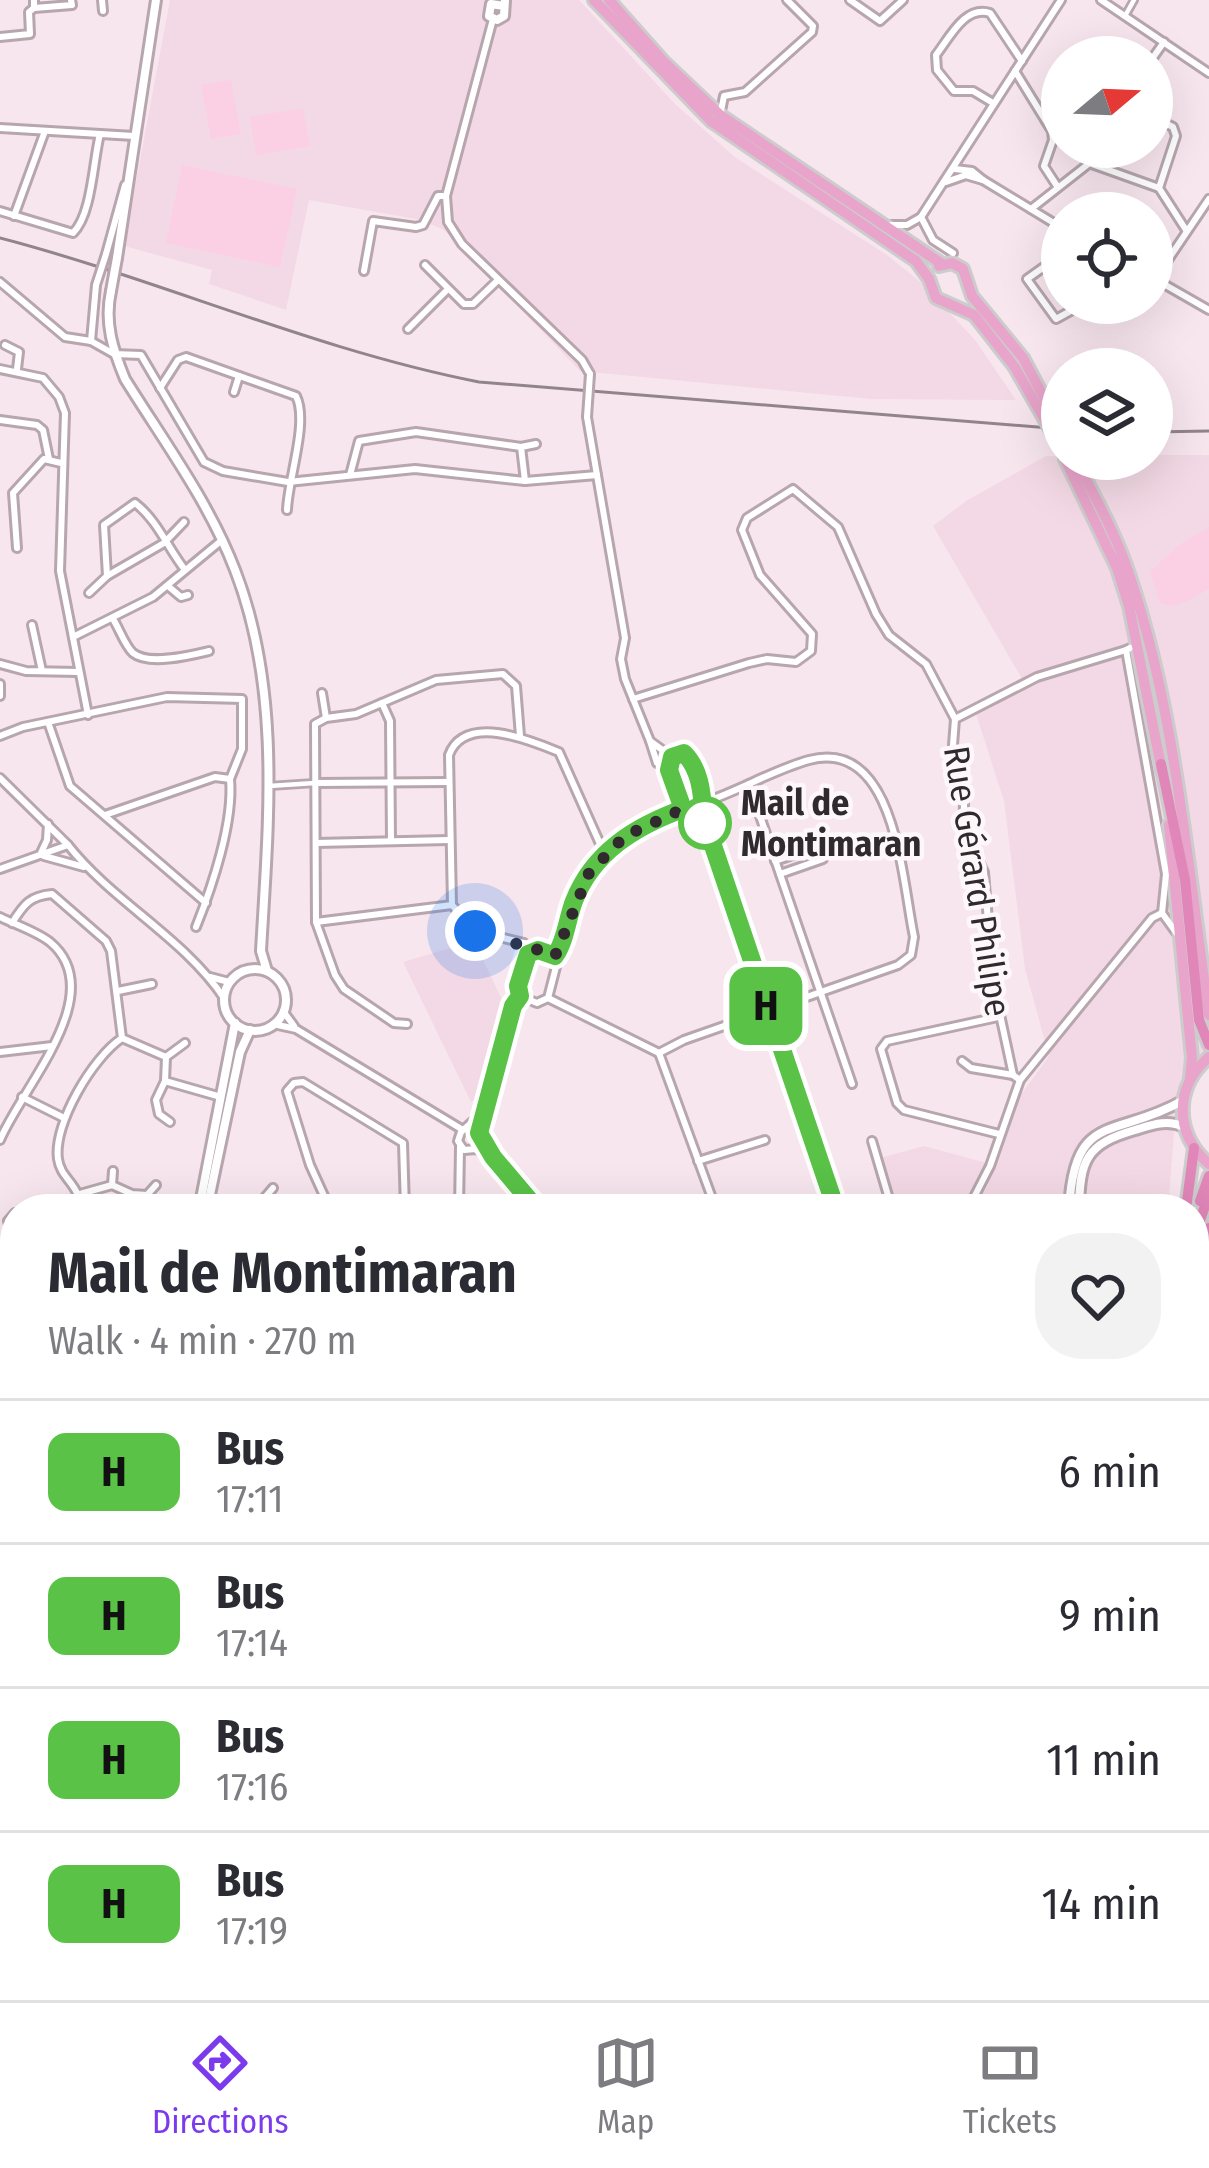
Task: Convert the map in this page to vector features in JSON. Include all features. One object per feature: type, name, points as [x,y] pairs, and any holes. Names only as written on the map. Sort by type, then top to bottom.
[{"type":"highway","points":[[1161,764],[1185,880],[1199,1020],[1209,1045]]},
{"type":"highway","points":[[1188,1194],[1194,1148]]},
{"type":"main road","points":[[593,0],[607,6],[720,115],[888,226],[963,269],[972,296],[1041,399]]},
{"type":"main road","points":[[607,6],[710,121],[916,261],[932,293],[974,315],[1018,362],[1041,409]]},
{"type":"main road","points":[[929,279],[947,260]]},
{"type":"main road","points":[[949,303],[964,296],[968,285]]},
{"type":"main road","points":[[1076,480],[1117,568],[1161,764],[1192,1058],[1182,1102],[1184,1128],[1206,1162]]},
{"type":"main road","points":[[1086,480],[1114,536],[1146,628],[1188,853],[1209,1015]]},
{"type":"main road","points":[[1190,1078],[1206,1059]]},
{"type":"street","points":[[0,37],[30,34],[29,12],[34,4],[71,5],[71,0]]},
{"type":"street","points":[[102,0],[103,11]]},
{"type":"street","points":[[156,0],[110,295],[109,331],[125,379],[222,540],[250,618],[263,695],[269,786],[261,951],[267,971],[283,988],[283,1011],[296,1029]]},
{"type":"street","points":[[720,115],[724,96],[745,92],[812,32],[814,26],[787,0]]},
{"type":"street","points":[[850,0],[880,21],[903,0]]},
{"type":"street","points":[[888,226],[907,225],[921,217],[1061,0]]},
{"type":"street","points":[[1101,0],[1155,36]]},
{"type":"street","points":[[1125,16],[1134,0]]},
{"type":"street","points":[[500,2],[504,16],[493,19],[446,196],[448,222],[456,237],[582,360],[590,374],[587,417],[625,638],[622,664],[657,764],[669,770]]},
{"type":"street","points":[[994,104],[979,93],[955,91],[937,70],[936,55],[964,19],[982,9],[990,13],[1022,61]]},
{"type":"street","points":[[1173,48],[1209,73]]},
{"type":"street","points":[[1015,71],[1052,131],[1044,166],[1057,186]]},
{"type":"street","points":[[0,128],[137,137]]},
{"type":"street","points":[[14,216],[45,131]]},
{"type":"street","points":[[0,211],[63,232],[80,228],[100,134]]},
{"type":"street","points":[[91,341],[95,286],[134,159]]},
{"type":"street","points":[[1031,209],[1082,168]]},
{"type":"street","points":[[1103,168],[1159,188],[1186,230]]},
{"type":"street","points":[[1159,188],[1166,168]]},
{"type":"street","points":[[952,170],[966,169],[1041,215]]},
{"type":"street","points":[[943,183],[966,175],[983,180]]},
{"type":"street","points":[[364,272],[373,221],[423,225],[438,196],[446,196]]},
{"type":"street","points":[[1173,249],[1209,199]]},
{"type":"street","points":[[921,217],[947,260]]},
{"type":"street","points":[[425,266],[464,304],[472,304],[497,280]]},
{"type":"street","points":[[1041,269],[1027,279],[1041,299]]},
{"type":"street","points":[[0,282],[65,338],[91,341],[115,354],[141,355],[204,462],[223,471],[288,482],[416,469],[525,481],[597,476]]},
{"type":"street","points":[[408,328],[448,289]]},
{"type":"street","points":[[1173,289],[1209,310]]},
{"type":"street","points":[[5,345],[19,352],[16,369]]},
{"type":"street","points":[[160,388],[178,360],[186,357],[296,396],[301,406],[287,510]]},
{"type":"street","points":[[0,369],[43,378],[59,397],[65,420],[60,571],[88,716]]},
{"type":"street","points":[[234,392],[239,376]]},
{"type":"street","points":[[0,419],[43,430],[49,459]]},
{"type":"street","points":[[350,475],[359,441],[416,432],[521,447],[536,444]]},
{"type":"street","points":[[521,447],[525,481]]},
{"type":"street","points":[[17,548],[13,493],[39,462],[61,463]]},
{"type":"street","points":[[633,699],[749,663],[767,659],[796,662],[811,651],[812,634],[760,575],[742,530],[747,518],[793,489],[838,527],[876,614],[889,635],[926,664],[955,719]]},
{"type":"street","points":[[107,576],[104,525],[130,504],[141,506],[185,570]]},
{"type":"street","points":[[89,593],[107,576],[164,543],[184,522]]},
{"type":"street","points":[[73,637],[168,586],[222,540]]},
{"type":"street","points":[[168,586],[181,597],[188,596]]},
{"type":"street","points":[[113,619],[132,652],[140,656],[188,659],[209,651]]},
{"type":"street","points":[[32,625],[42,671]]},
{"type":"street","points":[[1133,647],[1166,874],[1162,913],[1183,947]]},
{"type":"street","name":"Rue Gérard Philipe","points":[[1017,1077],[998,1017],[984,872],[963,828],[965,782],[953,745],[955,719],[1037,677],[1133,647]]},
{"type":"street","points":[[0,664],[81,672]]},
{"type":"street","points":[[407,1024],[394,1023],[344,989],[316,922],[315,724],[356,714],[436,680],[503,674],[516,686],[520,736]]},
{"type":"street","points":[[0,684],[0,696]]},
{"type":"street","points":[[322,693],[326,718]]},
{"type":"street","points":[[0,736],[167,698],[242,699],[242,749],[230,778],[232,799],[196,928]]},
{"type":"street","points":[[382,703],[390,721],[391,841]]},
{"type":"street","points":[[48,722],[70,786],[206,902]]},
{"type":"street","points":[[555,956],[475,931],[452,905],[449,754],[460,737],[520,736],[563,758],[605,855]]},
{"type":"street","points":[[650,741],[672,757],[688,756],[701,809],[767,997],[766,1011],[831,1194]]},
{"type":"street","points":[[672,757],[669,770],[683,809]]},
{"type":"street","points":[[548,998],[555,956],[575,898],[605,855],[641,826],[683,809],[701,809],[811,760],[838,759],[871,777],[886,802],[913,948],[898,965],[658,1053]]},
{"type":"street","points":[[106,815],[214,777],[230,778]]},
{"type":"street","points":[[0,778],[47,820],[87,868],[207,976],[224,998]]},
{"type":"street","points":[[269,786],[449,782]]},
{"type":"street","points":[[749,784],[852,1084]]},
{"type":"street","points":[[40,855],[47,840],[47,820]]},
{"type":"street","points":[[316,843],[449,840]]},
{"type":"street","points":[[0,868],[68,845]]},
{"type":"street","points":[[775,861],[819,846],[825,852],[823,860],[780,874]]},
{"type":"street","points":[[40,855],[87,868]]},
{"type":"street","points":[[12,923],[26,902],[52,894],[106,940],[118,991],[122,1038]]},
{"type":"street","points":[[316,922],[452,905]]},
{"type":"street","points":[[975,1194],[1017,1077],[1152,918],[1162,913]]},
{"type":"street","points":[[0,917],[44,938],[68,964],[71,1003],[0,1140]]},
{"type":"street","points":[[520,996],[518,986],[532,950]]},
{"type":"street","points":[[261,951],[250,969],[229,982],[225,1007],[235,1023],[250,1030],[273,1024],[296,1029],[446,1122],[480,1136],[524,1194]]},
{"type":"street","points":[[250,969],[267,971]]},
{"type":"street","points":[[207,976],[229,982]]},
{"type":"street","points":[[118,991],[152,984]]},
{"type":"street","points":[[520,996],[538,1003],[548,998]]},
{"type":"street","points":[[465,1147],[480,1136],[483,1112],[520,996]]},
{"type":"street","points":[[548,998],[658,1053],[710,1194]]},
{"type":"street","points":[[273,1024],[283,1011]]},
{"type":"street","points":[[998,1017],[887,1041],[880,1048],[897,1103],[904,1110],[999,1134]]},
{"type":"street","points":[[205,1194],[235,1023]]},
{"type":"street","points":[[207,1194],[240,1052],[250,1030]]},
{"type":"street","points":[[122,1038],[166,1057]]},
{"type":"street","points":[[122,1038],[109,1046],[64,1118],[57,1153],[59,1167],[80,1194],[112,1185],[132,1194]]},
{"type":"street","points":[[166,1057],[185,1043]]},
{"type":"street","points":[[0,1050],[52,1046]]},
{"type":"street","points":[[166,1057],[165,1081],[156,1100],[159,1114],[170,1122]]},
{"type":"street","points":[[962,1061],[971,1068],[1017,1077]]},
{"type":"street","points":[[165,1081],[221,1097]]},
{"type":"street","points":[[323,1194],[287,1091],[294,1084],[303,1082],[403,1143],[405,1194]]},
{"type":"street","points":[[22,1097],[64,1118]]},
{"type":"street","points":[[1071,1194],[1072,1174],[1085,1144],[1109,1127],[1182,1102]]},
{"type":"street","points":[[458,1194],[465,1129],[483,1112]]},
{"type":"street","points":[[446,1122],[465,1147],[493,1157]]},
{"type":"street","points":[[1074,1194],[1082,1166],[1100,1143],[1161,1123],[1184,1128]]},
{"type":"street","points":[[698,1161],[765,1140]]},
{"type":"street","points":[[872,1141],[888,1194]]},
{"type":"street","points":[[112,1185],[113,1171]]},
{"type":"street","points":[[148,1194],[156,1185]]},
{"type":"street","points":[[268,1194],[273,1188]]},
{"type":"shaded area","points":[[170,0],[579,0],[675,104],[736,158],[887,255],[923,284],[975,340],[1016,400],[871,399],[580,371],[444,230],[421,220],[309,200],[286,310],[209,284],[212,270],[124,246]]},
{"type":"shaded area","points":[[231,80],[241,134],[211,139],[201,85]]},
{"type":"shaded area","points":[[303,108],[310,146],[256,155],[250,117]]},
{"type":"shaded area","points":[[182,165],[297,189],[280,267],[166,243]]},
{"type":"shaded area","points":[[1173,455],[1209,455],[1209,1052],[1197,1058],[1177,1096],[1169,1194],[982,1194],[1018,1099],[1049,1056],[1025,969],[1004,801],[976,714],[1025,684],[933,526],[966,501],[1041,459],[1041,480],[1173,480]]},
{"type":"shaded area","points":[[1209,527],[1209,589],[1179,604],[1160,603],[1150,572],[1179,545]]},
{"type":"shaded area","points":[[474,941],[505,1006],[480,1095],[471,1102],[403,962]]},
{"type":"shaded area","points":[[924,1146],[987,1163],[973,1194],[891,1194],[880,1158]]},
{"type":"railway","points":[[0,238],[358,352],[479,382],[1041,427]]},
{"type":"railway","points":[[1173,432],[1209,431]]},
{"type":"bus line","name":"H","points":[[526,1194],[493,1157],[479,1133],[528,954],[538,950],[555,956],[589,873],[625,836],[683,809],[669,762],[684,753],[692,762],[706,806],[704,819],[831,1194]]},
{"type":"place","name":"Mail de Montimaran","points":[[705,823]]},
{"type":"route","points":[[475,931],[555,956],[589,873],[625,836],[683,809],[690,814],[702,810],[705,823]]}]
